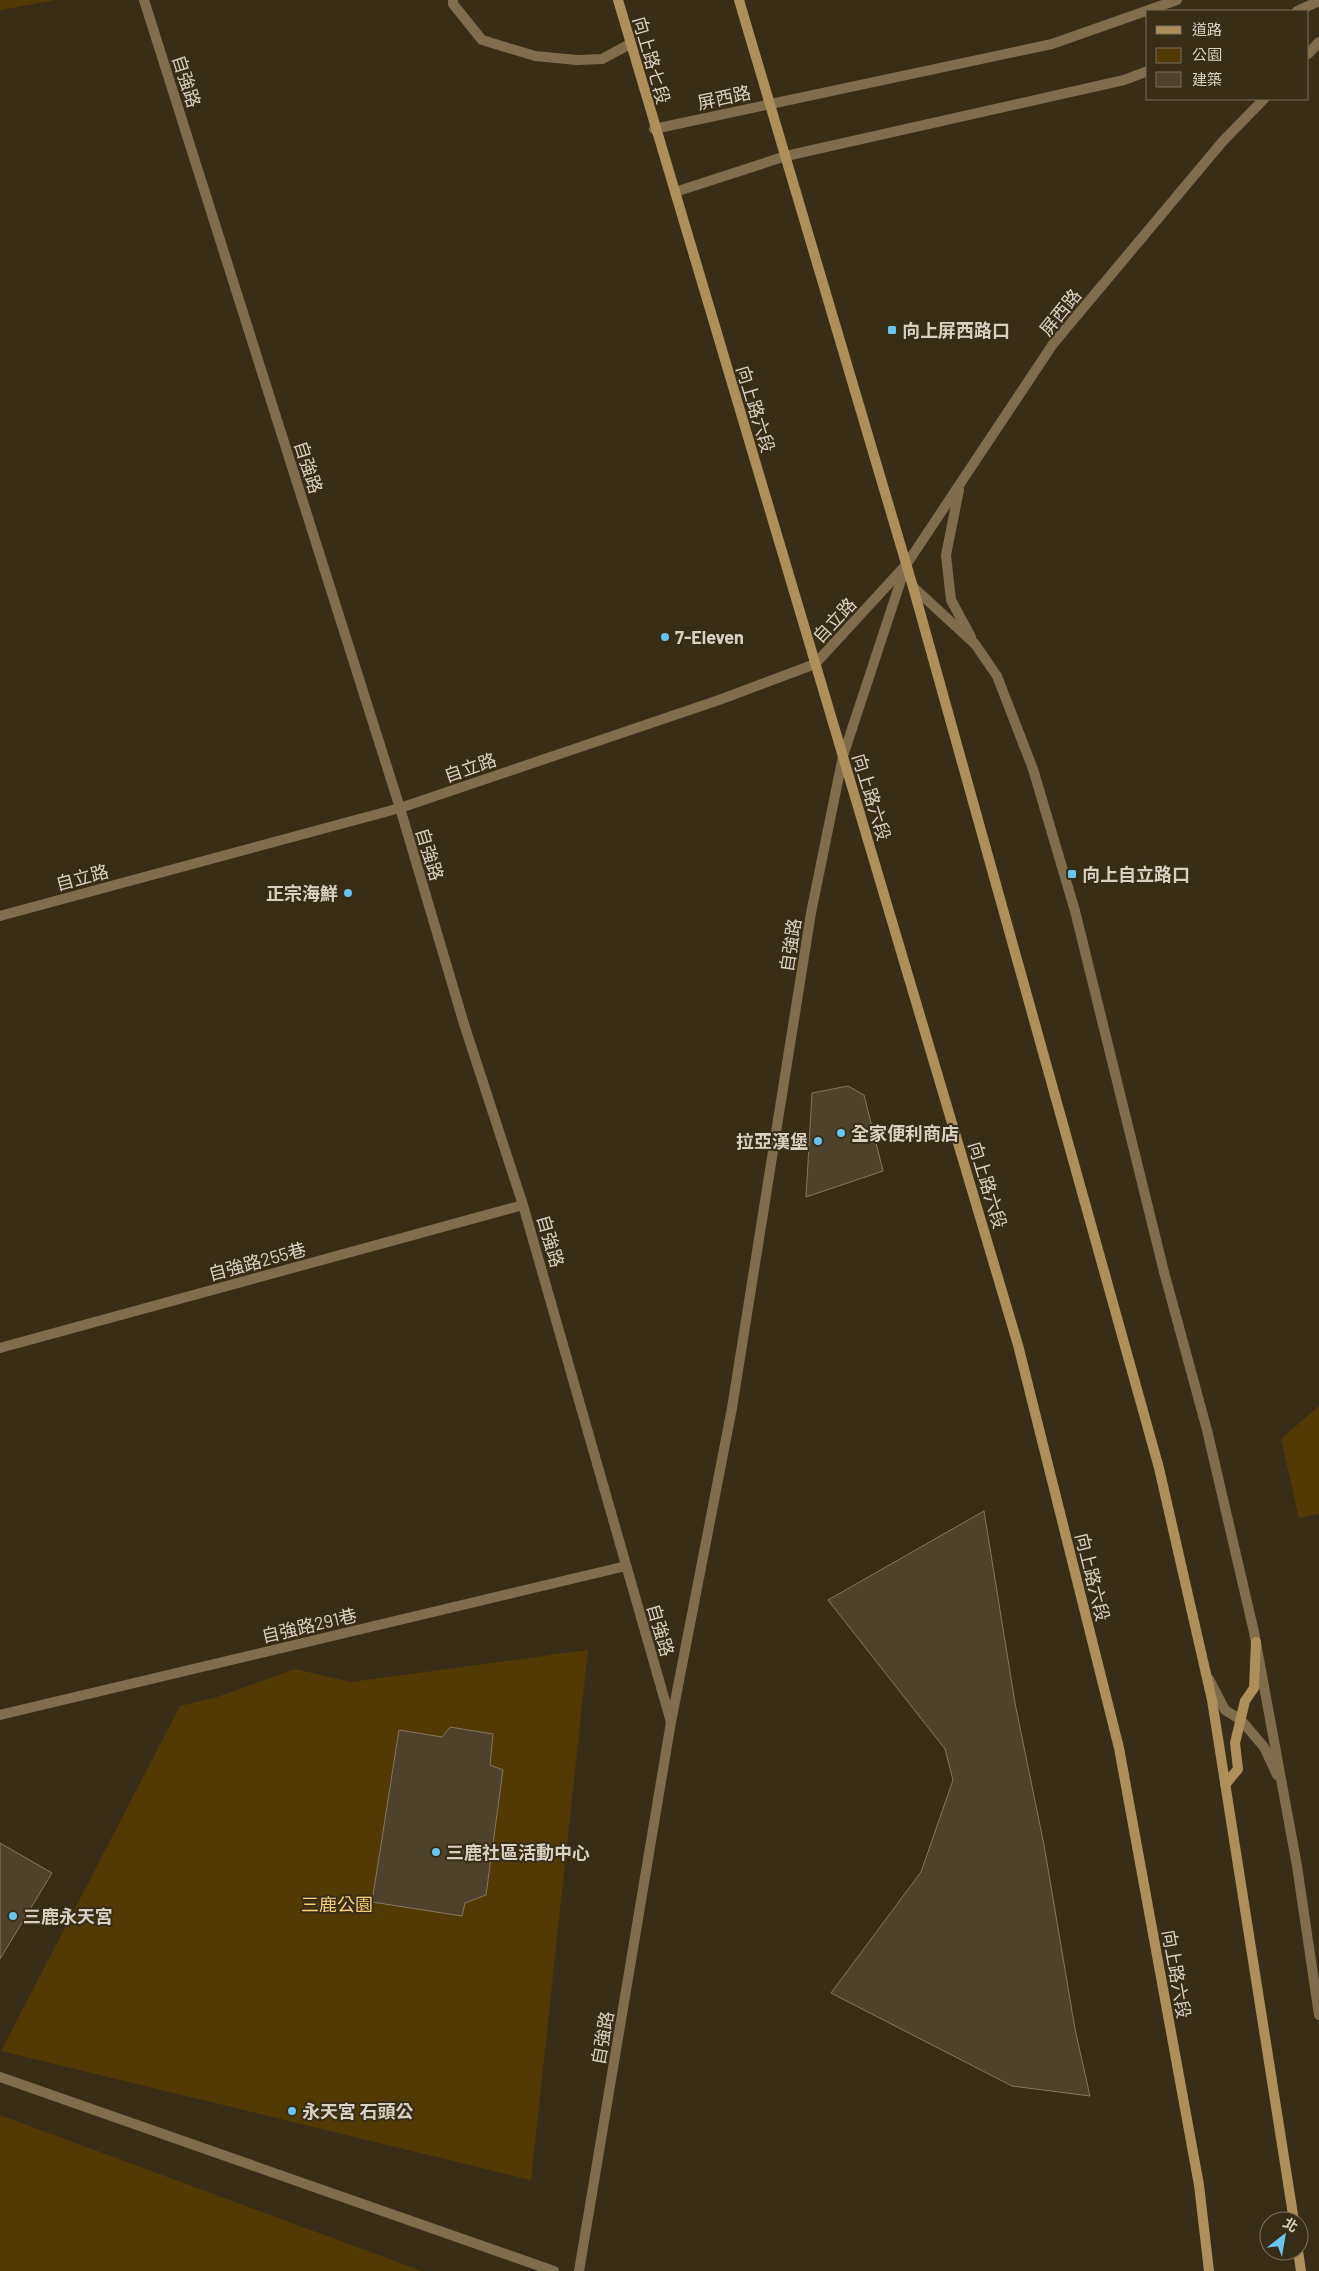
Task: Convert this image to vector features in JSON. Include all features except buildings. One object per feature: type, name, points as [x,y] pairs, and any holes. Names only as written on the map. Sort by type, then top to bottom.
[{"type":"main road","name":"向上路七段","points":[[618,0],[654,129]]},
{"type":"main road","points":[[739,0],[768,104],[786,156],[913,587],[1159,1468],[1205,1671],[1225,1785],[1292,2211]]},
{"type":"main road","name":"向上路六段","points":[[654,129],[675,192],[1018,1344],[1119,1748],[1199,2185],[1209,2271]]},
{"type":"main road","points":[[1225,1785],[1238,1769],[1235,1742],[1245,1701],[1254,1688],[1256,1642]]},
{"type":"street","name":"自強路","points":[[144,0],[400,808],[464,1024],[524,1205],[671,1722]]},
{"type":"street","points":[[453,0],[453,4],[482,40],[535,56],[577,60],[602,59],[630,44]]},
{"type":"street","name":"屏西路","points":[[1149,10],[1177,0]]},
{"type":"street","points":[[1299,10],[1319,0]]},
{"type":"street","name":"屏西路","points":[[654,129],[1052,44],[1146,11]]},
{"type":"street","points":[[1309,53],[1319,42]]},
{"type":"street","points":[[675,192],[786,156],[1114,82],[1146,72]]},
{"type":"street","name":"屏西路","points":[[906,566],[1054,344],[1223,141],[1263,100]]},
{"type":"street","points":[[960,486],[946,554],[951,600],[975,644],[997,676],[1033,769],[1075,911],[1164,1272],[1207,1430],[1256,1642],[1297,1866],[1319,2015]]},
{"type":"street","name":"自強路","points":[[579,2271],[671,1722],[732,1408],[811,914],[843,756],[906,566]]},
{"type":"street","name":"自立路","points":[[0,916],[400,808],[719,700],[815,664],[906,566]]},
{"type":"street","points":[[913,587],[975,644]]},
{"type":"street","name":"自強路255巷","points":[[0,1348],[524,1205]]},
{"type":"street","name":"自強路291巷","points":[[0,1715],[626,1566]]},
{"type":"street","points":[[1205,1671],[1225,1710],[1241,1720],[1264,1747],[1284,1790]]},
{"type":"street","points":[[0,2077],[554,2271]]},
{"type":"green space","points":[[0,0],[56,0],[0,10]]},
{"type":"green space","points":[[1319,1406],[1319,1514],[1299,1518],[1281,1439]]},
{"type":"green space","name":"三鹿公園","points":[[588,1650],[531,2180],[1,2051],[180,1706],[217,1697],[295,1669],[351,1682]]},
{"type":"green space","points":[[0,2115],[422,2271],[0,2271]]},
{"type":"place","name":"向上屏西路口","points":[[892,330]]},
{"type":"place","name":"7-Eleven","points":[[665,637]]},
{"type":"place","name":"向上自立路口","points":[[1072,874]]},
{"type":"place","name":"正宗海鮮","points":[[348,893]]},
{"type":"place","name":"全家便利商店","points":[[841,1133]]},
{"type":"place","name":"拉亞漢堡","points":[[818,1141]]},
{"type":"place","name":"三鹿社區活動中心","points":[[436,1852]]},
{"type":"place","name":"三鹿永天宮","points":[[13,1916]]},
{"type":"place","name":"永天宮 石頭公","points":[[292,2111]]}]
